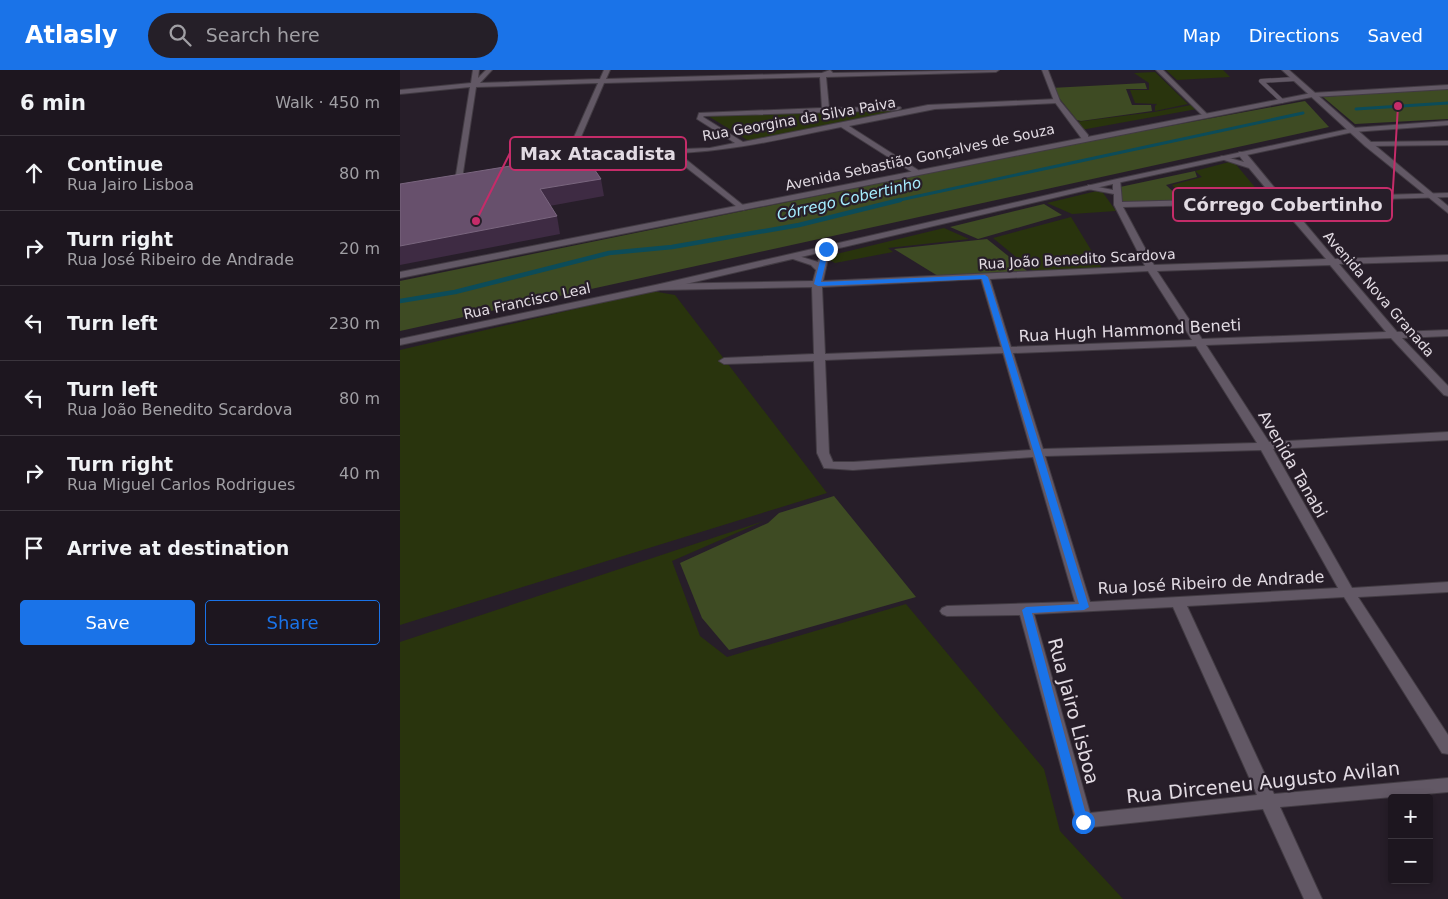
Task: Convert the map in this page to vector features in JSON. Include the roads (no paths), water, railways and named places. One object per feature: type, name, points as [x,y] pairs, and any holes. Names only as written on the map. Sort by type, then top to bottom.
[{"type":"street","points":[[458,180],[476,70]]},
{"type":"street","points":[[475,85],[489,70]]},
{"type":"street","points":[[567,162],[607,70]]},
{"type":"street","points":[[718,78],[720,70]]},
{"type":"street","points":[[823,75],[837,70]]},
{"type":"street","points":[[400,92],[475,85],[996,70]]},
{"type":"street","points":[[1045,70],[1057,101],[1085,137]]},
{"type":"street","points":[[1159,70],[1205,115]]},
{"type":"street","points":[[1285,70],[1368,144],[1448,210]]},
{"type":"street","points":[[823,75],[826,110]]},
{"type":"street","name":"Avenida Sebastião Gonçalves de Souza","points":[[400,275],[741,208],[1085,137],[1312,95],[1448,87]]},
{"type":"street","points":[[743,145],[699,118],[702,114],[1057,101]]},
{"type":"street","name":"Rua Georgina da Silva Paiva","points":[[558,163],[633,153],[710,150],[934,107]]},
{"type":"street","points":[[1118,193],[1222,158],[1353,130],[1448,123]]},
{"type":"street","points":[[843,125],[915,172]]},
{"type":"street","points":[[1368,144],[1448,142]]},
{"type":"street","points":[[670,151],[741,208]]},
{"type":"street","name":"Avenida Nova Granada","points":[[1242,154],[1393,334],[1448,393]]},
{"type":"street","points":[[1222,158],[1252,166]]},
{"type":"street","points":[[448,181],[467,178]]},
{"type":"street","points":[[660,287],[1091,187],[1118,193],[1279,200],[1448,194]]},
{"type":"street","name":"Avenida Tanabi","points":[[1118,193],[1151,268],[1265,446],[1347,591],[1448,748]]},
{"type":"street","points":[[826,249],[818,284],[823,454],[828,465],[853,466],[1038,453],[1265,446],[1448,436]]},
{"type":"street","points":[[792,257],[814,262],[821,268]]},
{"type":"street","name":"Rua João Benedito Scardova","points":[[660,287],[818,284],[1151,268],[1448,258]]},
{"type":"street","points":[[985,277],[1084,607]]},
{"type":"street","points":[[699,278],[708,286]]},
{"type":"street","name":"Rua Francisco Leal","points":[[400,342],[660,287]]},
{"type":"street","name":"Rua Hugh Hammond Beneti","points":[[724,362],[1448,333]]},
{"type":"street","name":"Rua José Ribeiro de Andrade","points":[[947,611],[1026,610],[1347,591],[1448,587]]},
{"type":"street","points":[[1178,602],[1313,899]]},
{"type":"street","name":"Rua Jairo Lisboa","points":[[1026,610],[1083,822]]},
{"type":"street","name":"Rua Dirceneu Augusto Avilan","points":[[1083,822],[1269,801],[1448,785]]},
{"type":"lane","points":[[1282,101],[1261,82],[1295,79]]},
{"type":"waterway","name":"Córrego Cobertinho","points":[[1356,109],[1448,103]]},
{"type":"waterway","name":"Córrego Cobertinho","points":[[895,201],[1303,113]]},
{"type":"waterway","name":"Córrego Cobertinho","points":[[400,301],[455,292],[609,253],[672,247],[799,225],[900,200]]},
{"type":"place","name":"Córrego Cobertinho","points":[[1398,106]]},
{"type":"place","name":"Max Atacadista","points":[[476,221]]}]
